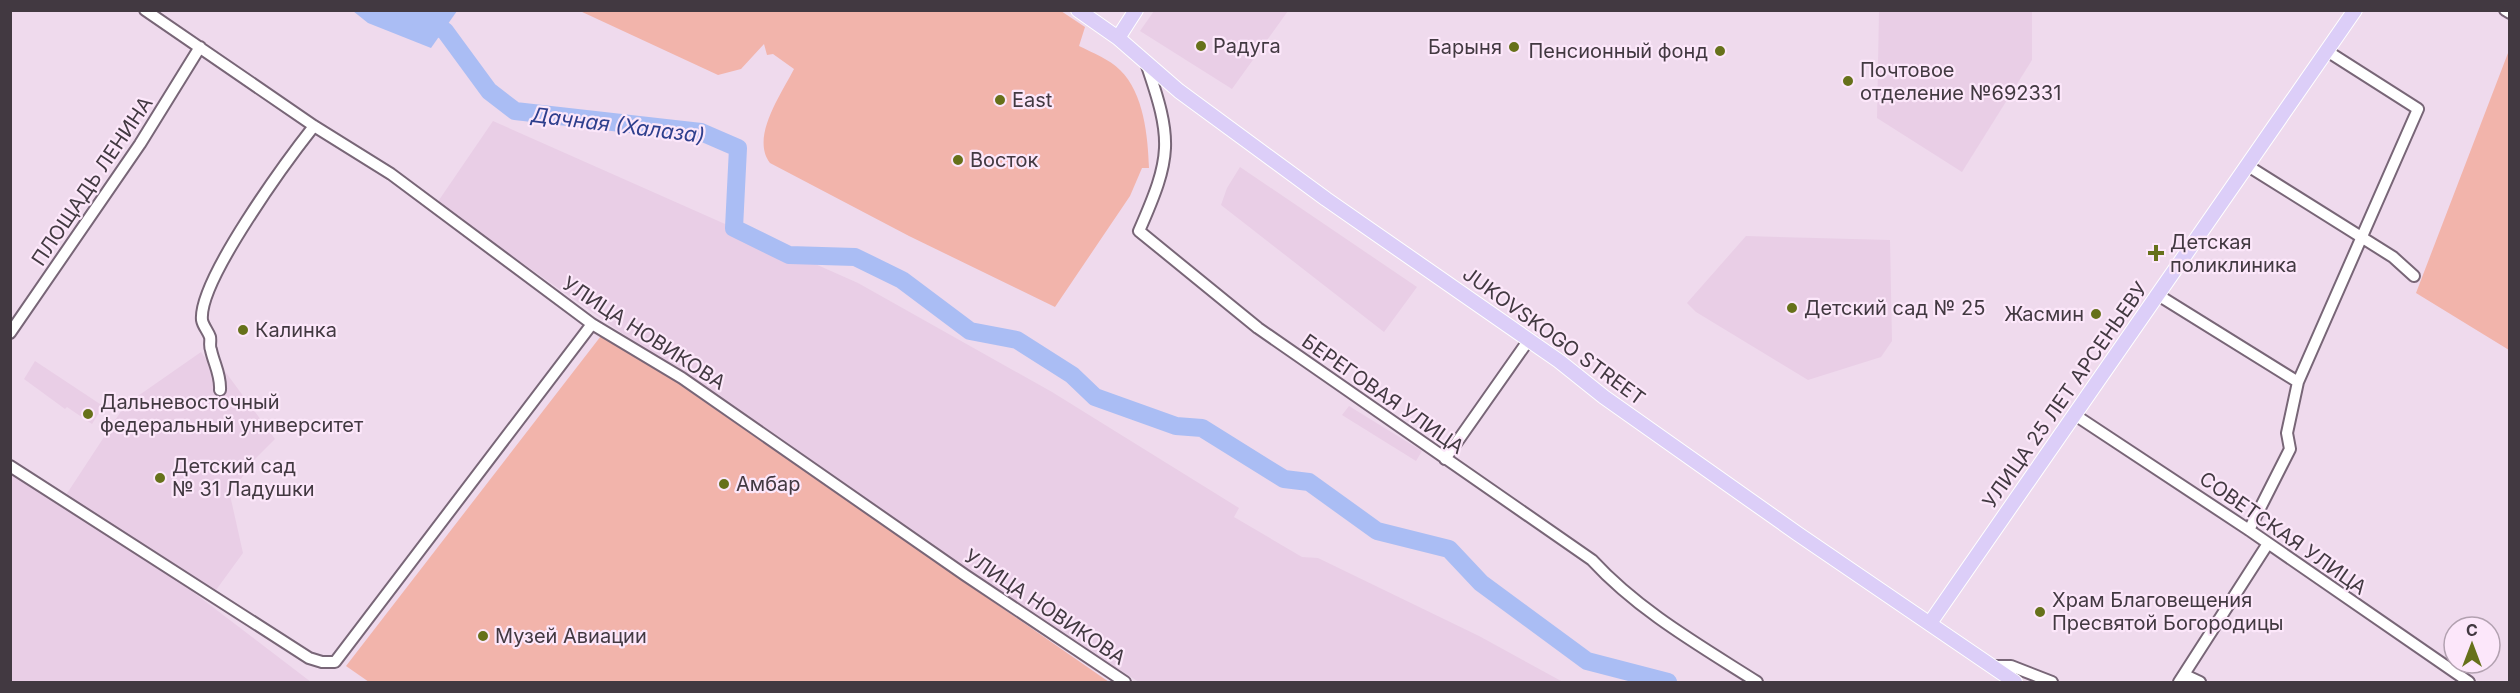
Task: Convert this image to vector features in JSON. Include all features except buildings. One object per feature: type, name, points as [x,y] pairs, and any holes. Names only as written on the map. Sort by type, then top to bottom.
[{"type":"main road","name":"JUKOVSKOGO STREET","points":[[1078,10],[1118,38],[1179,91],[1798,534],[2016,682]]},
{"type":"main road","points":[[1118,38],[1136,10]]},
{"type":"main road","name":"УЛИЦА 25 ЛЕТ АРСЕНЬЕВУ","points":[[1930,623],[2355,10]]},
{"type":"street","name":"УЛИЦА НОВИКОВА","points":[[145,10],[314,126],[391,174],[592,324],[682,378],[965,575],[1125,682]]},
{"type":"street","points":[[2505,10],[2510,13]]},
{"type":"street","name":"ПЛОЩАДЬ ЛЕНИНА","points":[[10,333],[140,144],[200,47]]},
{"type":"street","points":[[2249,530],[2290,448],[2287,433],[2298,382],[2418,109],[2327,51]]},
{"type":"street","name":"БЕРЕГОВАЯ УЛИЦА","points":[[1145,60],[1163,114],[1166,149],[1161,182],[1139,231],[1258,328],[1592,560],[1619,589],[1650,612],[1757,682]]},
{"type":"street","points":[[220,390],[221,380],[210,348],[210,337],[202,321],[203,303],[237,235],[281,169],[314,126]]},
{"type":"street","points":[[2248,166],[2362,237],[2406,267],[2414,276]]},
{"type":"street","points":[[2158,296],[2298,382]]},
{"type":"street","points":[[10,466],[309,658],[322,662],[335,662],[592,324]]},
{"type":"street","points":[[1445,459],[1528,341]]},
{"type":"street","name":"СОВЕТСКАЯ УЛИЦА","points":[[2075,415],[2249,530],[2267,545],[2469,682]]},
{"type":"street","points":[[2200,682],[2182,679],[2267,545]]},
{"type":"street","points":[[1992,666],[2010,666],[2052,682]]},
{"type":"shaded area","name":"Восток","points":[[580,11],[1061,11],[1085,27],[1079,46],[1116,66],[1135,91],[1146,129],[1149,168],[1142,168],[1130,196],[1055,307],[909,236],[770,163],[765,152],[766,128],[776,102],[794,69],[773,54],[767,55],[764,44],[741,69],[718,75]]},
{"type":"shaded area","points":[[1154,11],[1288,11],[1232,89],[1140,31]]},
{"type":"shaded area","points":[[1879,11],[2032,11],[2032,60],[1962,172],[1877,118]]},
{"type":"shaded area","points":[[2508,53],[2510,54],[2509,350],[2416,293]]},
{"type":"shaded area","points":[[493,121],[858,283],[1052,392],[1239,508],[1234,517],[1302,557],[1318,558],[1479,636],[1563,682],[1139,682],[960,571],[437,203]]},
{"type":"shaded area","points":[[1240,167],[1417,287],[1384,332],[1221,205],[1227,188]]},
{"type":"shaded area","name":"Детский сад № 25","points":[[1746,236],[1890,240],[1892,341],[1881,357],[1808,380],[1696,312],[1687,303]]},
{"type":"shaded area","points":[[604,332],[1109,682],[369,682],[346,666]]},
{"type":"shaded area","name":"Детский сад № 31 Ладушки","points":[[201,352],[217,374],[224,370],[275,439],[254,460],[230,495],[243,553],[216,590],[66,495],[125,405]]},
{"type":"shaded area","points":[[35,361],[103,406],[92,424],[67,407],[65,409],[24,379]]},
{"type":"shaded area","points":[[1349,406],[1422,451],[1416,461],[1342,415]]},
{"type":"shaded area","points":[[10,472],[155,563],[311,682],[11,682]]},
{"type":"water","points":[[353,11],[457,11],[431,48],[368,23]]},
{"type":"waterway","name":"Дачная (Халаза)","points":[[403,10],[445,31],[489,91],[515,111],[701,132],[738,148],[734,228],[789,255],[855,257],[902,280],[970,331],[1017,340],[1072,375],[1095,397],[1176,426],[1202,428],[1284,479],[1309,482],[1377,531],[1449,549],[1481,583],[1587,661],[1668,682]]},
{"type":"place","name":"Радуга","points":[[1201,46]]},
{"type":"place","name":"Барыня","points":[[1514,47]]},
{"type":"place","name":"Пенсионный фонд","points":[[1720,51]]},
{"type":"place","name":"Почтовое отделение №692331","points":[[1848,81]]},
{"type":"place","name":"East","points":[[1000,100]]},
{"type":"place","name":"Восток","points":[[958,160]]},
{"type":"place","name":"Детская поликлиника","points":[[2156,253]]},
{"type":"place","name":"Детский сад № 25","points":[[1792,308]]},
{"type":"place","name":"Жасмин","points":[[2096,314]]},
{"type":"place","name":"Калинка","points":[[243,330]]},
{"type":"place","name":"Дальневосточный федеральный университет","points":[[88,414]]},
{"type":"place","name":"Детский сад № 31 Ладушки","points":[[160,478]]},
{"type":"place","name":"Амбар","points":[[724,484]]},
{"type":"place","name":"Храм Благовещения Пресвятой Богородицы","points":[[2040,612]]},
{"type":"place","name":"Музей Авиации","points":[[483,636]]}]
